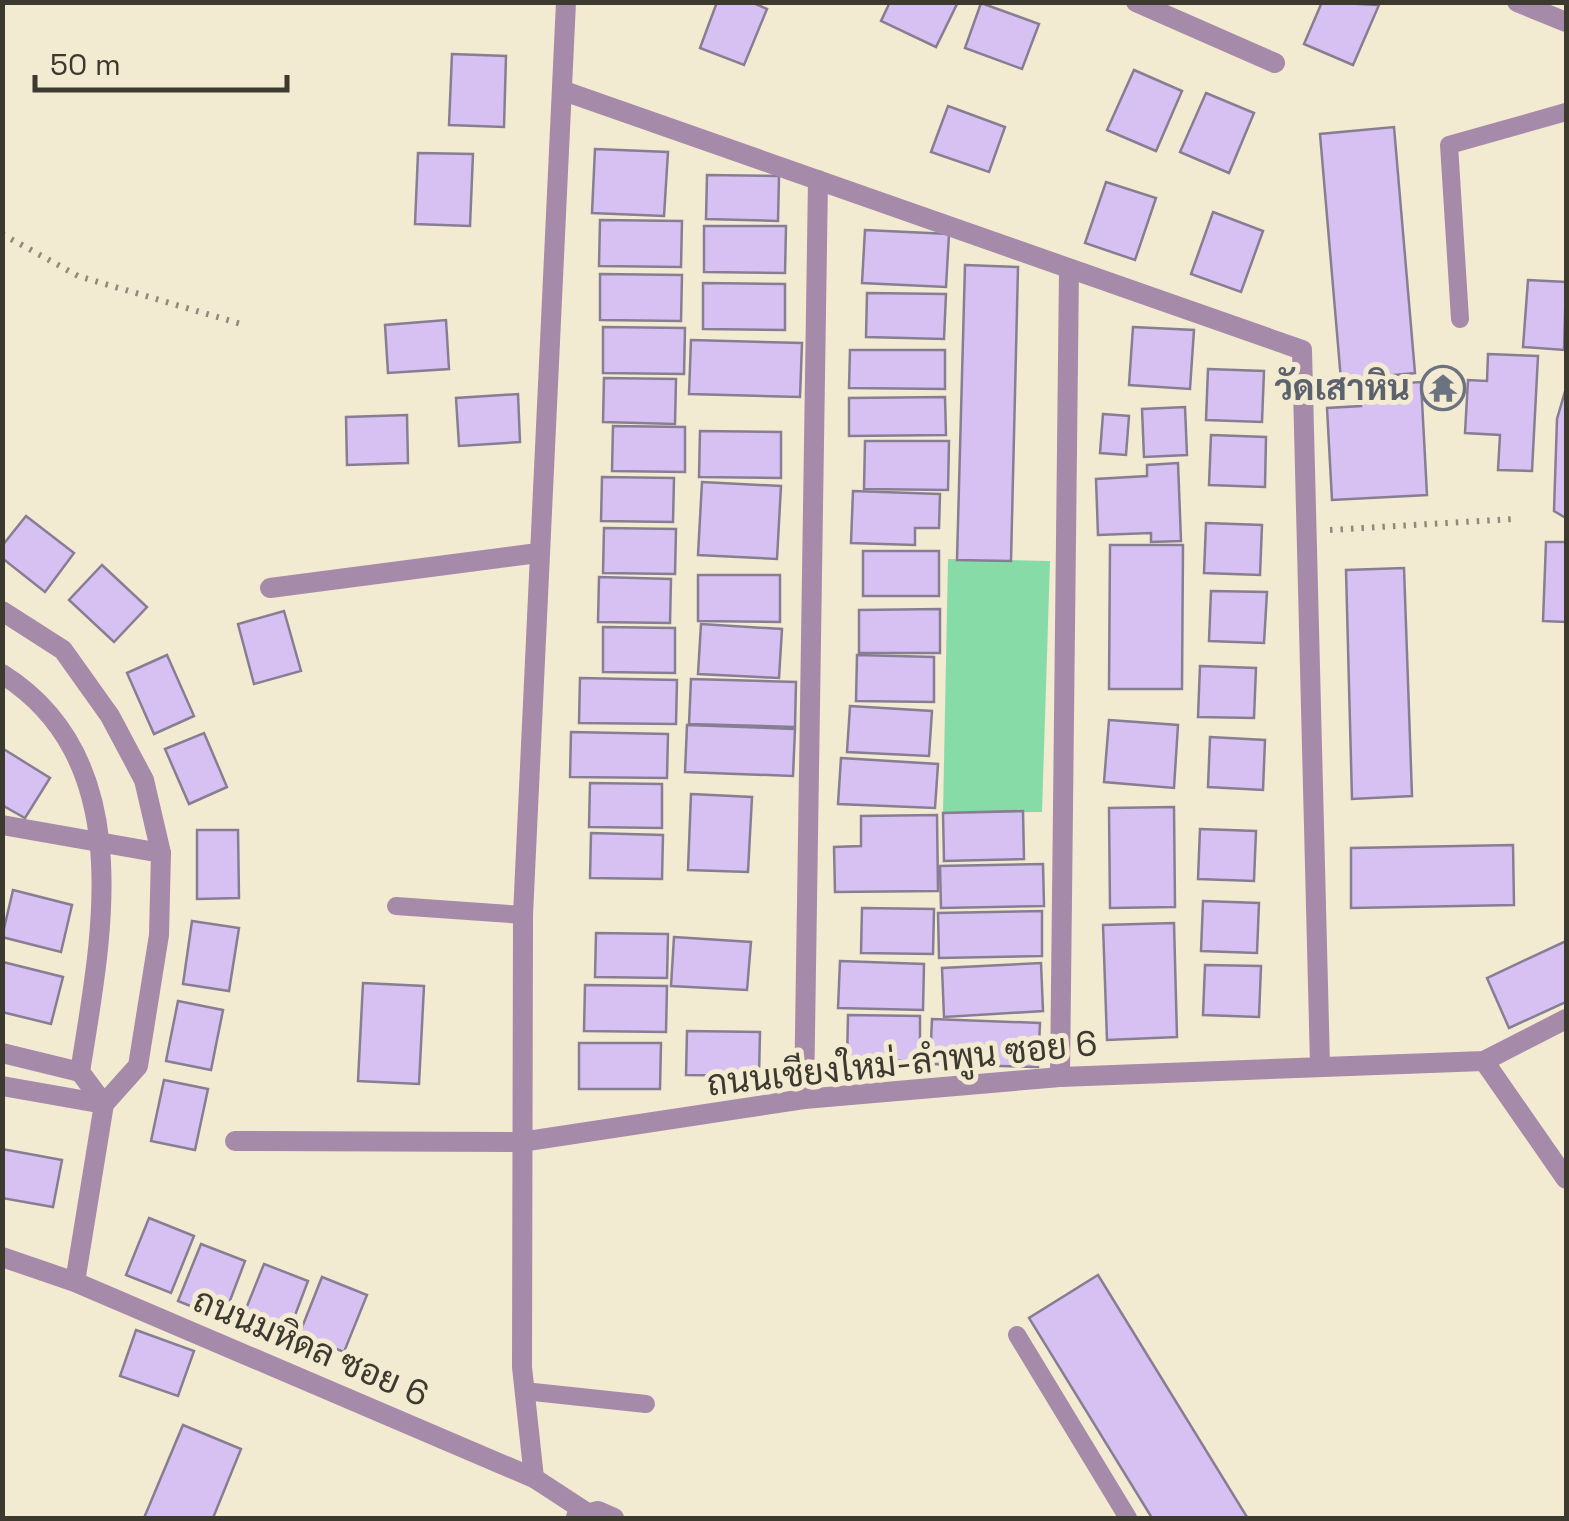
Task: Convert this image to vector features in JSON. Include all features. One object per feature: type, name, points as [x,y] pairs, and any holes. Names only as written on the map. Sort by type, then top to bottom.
[{"type":"street","points":[[534,1478],[524,1391],[523,915],[566,2]]},
{"type":"street","points":[[1136,2],[1275,63]]},
{"type":"street","points":[[1517,2],[1566,22]]},
{"type":"street","points":[[564,91],[1302,350],[1320,1065]]},
{"type":"street","points":[[804,1100],[818,180]]},
{"type":"street","points":[[1060,1077],[1070,269]]},
{"type":"street","points":[[270,588],[538,553]]},
{"type":"street","points":[[2,611],[64,650],[110,716],[144,780],[161,853],[158,935],[138,1066],[104,1104],[74,1282]]},
{"type":"street","points":[[2,674],[49,714],[73,751],[92,796],[103,845],[102,938],[80,1072]]},
{"type":"street","points":[[2,825],[161,853]]},
{"type":"street","name":"ถนนเชียงใหม่-ลำพูน ซอย 6","points":[[235,1141],[521,1142],[804,1100],[1060,1077],[1484,1062],[1566,1019]]},
{"type":"street","points":[[2,1053],[80,1072],[104,1104]]},
{"type":"street","points":[[1484,1062],[1566,1179]]},
{"type":"street","points":[[2,1086],[104,1104]]},
{"type":"street","name":"ถนนมหิดล ซอย 6","points":[[2,1257],[74,1282],[534,1478],[580,1515]]},
{"type":"street","points":[[580,1515],[598,1511],[614,1518]]},
{"type":"lane","points":[[1460,319],[1449,145],[1566,112]]},
{"type":"lane","points":[[396,906],[523,915]]},
{"type":"lane","points":[[1017,1334],[1128,1518]]},
{"type":"lane","points":[[524,1391],[646,1404]]},
{"type":"path","points":[[2,234],[78,276],[242,324]]},
{"type":"path","points":[[1305,531],[1513,519]]},
{"type":"green space","points":[[948,559],[1050,561],[1042,812],[943,813]]},
{"type":"building","points":[[717,2],[751,2],[767,9],[744,65],[700,48]]},
{"type":"building","points":[[890,2],[957,4],[936,47],[881,21]]},
{"type":"building","points":[[1322,2],[1379,5],[1353,65],[1304,44]]},
{"type":"building","points":[[981,3],[1039,24],[1022,69],[965,48]]},
{"type":"building","points":[[452,54],[506,56],[504,127],[449,125]]},
{"type":"building","points":[[1134,70],[1182,91],[1156,151],[1107,130]]},
{"type":"building","points":[[1206,93],[1254,113],[1229,173],[1180,152]]},
{"type":"building","points":[[948,106],[1005,127],[989,172],[931,152]]},
{"type":"building","points":[[1394,127],[1415,373],[1341,380],[1320,134]]},
{"type":"building","points":[[595,149],[668,152],[664,216],[592,213]]},
{"type":"building","points":[[418,153],[473,154],[470,226],[415,224]]},
{"type":"building","points":[[707,175],[779,176],[778,221],[706,219]]},
{"type":"building","points":[[1106,182],[1156,198],[1135,260],[1085,243]]},
{"type":"building","points":[[1213,212],[1263,231],[1241,292],[1191,274]]},
{"type":"building","points":[[600,220],[682,221],[681,267],[599,266]]},
{"type":"building","points":[[704,226],[786,226],[785,273],[704,272]]},
{"type":"building","points":[[865,230],[949,234],[946,287],[862,283]]},
{"type":"building","points":[[965,265],[1018,267],[1011,561],[957,560]]},
{"type":"building","points":[[600,274],[682,275],[681,321],[600,320]]},
{"type":"building","points":[[1528,280],[1566,282],[1564,350],[1523,347]]},
{"type":"building","points":[[703,283],[785,284],[785,330],[703,329]]},
{"type":"building","points":[[867,293],[946,294],[944,339],[866,337]]},
{"type":"building","points":[[446,320],[449,369],[388,373],[385,325]]},
{"type":"building","points":[[603,327],[685,328],[684,374],[603,373]]},
{"type":"building","points":[[1133,327],[1194,330],[1190,389],[1129,385]]},
{"type":"building","points":[[691,340],[802,343],[800,397],[689,394]]},
{"type":"building","points":[[850,350],[945,350],[945,389],[849,388]]},
{"type":"building","points":[[1488,354],[1538,356],[1532,471],[1498,470],[1500,435],[1465,433],[1468,380],[1487,381]]},
{"type":"building","points":[[1208,369],[1264,371],[1262,422],[1206,420]]},
{"type":"building","points":[[604,378],[676,379],[675,424],[603,422]]},
{"type":"building","points":[[1421,382],[1427,495],[1332,500],[1327,408],[1361,406],[1360,386]]},
{"type":"building","points":[[1566,388],[1566,518],[1554,511],[1557,419]]},
{"type":"building","points":[[518,394],[520,442],[459,446],[456,398]]},
{"type":"building","points":[[945,397],[946,435],[849,436],[849,398]]},
{"type":"building","points":[[1185,407],[1187,455],[1144,457],[1142,409]]},
{"type":"building","points":[[1103,414],[1129,416],[1126,455],[1100,453]]},
{"type":"building","points":[[407,415],[408,463],[347,465],[346,417]]},
{"type":"building","points":[[613,426],[685,427],[685,472],[612,471]]},
{"type":"building","points":[[700,431],[781,432],[781,478],[699,477]]},
{"type":"building","points":[[1211,435],[1266,437],[1265,487],[1209,485]]},
{"type":"building","points":[[865,441],[949,441],[948,490],[864,489]]},
{"type":"building","points":[[1178,463],[1181,541],[1151,542],[1151,533],[1098,535],[1096,479],[1147,476],[1147,465]]},
{"type":"building","points":[[602,477],[674,478],[673,522],[601,521]]},
{"type":"building","points":[[702,482],[781,486],[777,559],[698,555]]},
{"type":"building","points":[[853,491],[940,494],[939,528],[915,528],[915,545],[851,543]]},
{"type":"building","points":[[26,516],[74,553],[45,592],[2,558],[2,546]]},
{"type":"building","points":[[1206,523],[1262,525],[1260,575],[1204,573]]},
{"type":"building","points":[[604,528],[676,529],[675,574],[603,573]]},
{"type":"building","points":[[1546,542],[1566,542],[1566,622],[1543,621]]},
{"type":"building","points":[[1110,545],[1183,545],[1182,689],[1109,689]]},
{"type":"building","points":[[863,551],[939,551],[939,596],[863,596]]},
{"type":"building","points":[[102,565],[147,607],[114,642],[69,600]]},
{"type":"building","points":[[1404,568],[1412,796],[1352,799],[1346,570]]},
{"type":"building","points":[[698,575],[780,575],[780,622],[698,621]]},
{"type":"building","points":[[599,577],[671,579],[670,623],[598,622]]},
{"type":"building","points":[[1211,591],[1267,592],[1264,643],[1209,641]]},
{"type":"building","points":[[940,609],[940,653],[859,653],[859,610]]},
{"type":"building","points":[[284,611],[301,671],[254,684],[238,624]]},
{"type":"building","points":[[701,624],[782,629],[779,678],[698,674]]},
{"type":"building","points":[[603,627],[675,628],[675,673],[603,672]]},
{"type":"building","points":[[167,655],[194,716],[154,734],[127,673]]},
{"type":"building","points":[[857,655],[934,657],[934,702],[856,701]]},
{"type":"building","points":[[1200,666],[1256,668],[1254,718],[1198,717]]},
{"type":"building","points":[[580,678],[677,680],[676,724],[579,723]]},
{"type":"building","points":[[691,679],[796,682],[795,727],[689,724]]},
{"type":"building","points":[[850,706],[932,711],[929,756],[847,752]]},
{"type":"building","points":[[1109,720],[1178,725],[1174,788],[1104,782]]},
{"type":"building","points":[[687,725],[795,729],[793,776],[685,772]]},
{"type":"building","points":[[571,732],[668,734],[667,778],[570,777]]},
{"type":"building","points":[[204,733],[227,787],[189,804],[165,749]]},
{"type":"building","points":[[1210,737],[1265,740],[1263,790],[1208,787]]},
{"type":"building","points":[[2,748],[50,778],[25,818],[2,805]]},
{"type":"building","points":[[841,758],[938,764],[935,808],[838,804]]},
{"type":"building","points":[[590,783],[662,784],[662,828],[589,827]]},
{"type":"building","points":[[691,794],[752,797],[748,872],[688,870]]},
{"type":"building","points":[[1174,807],[1175,907],[1110,908],[1109,808]]},
{"type":"building","points":[[1023,811],[1024,859],[944,861],[943,813]]},
{"type":"building","points":[[937,815],[938,891],[835,892],[834,847],[861,846],[861,816]]},
{"type":"building","points":[[1200,829],[1256,831],[1254,881],[1198,879]]},
{"type":"building","points":[[197,830],[238,830],[239,898],[197,899]]},
{"type":"building","points":[[591,833],[663,835],[662,879],[590,878]]},
{"type":"building","points":[[1513,845],[1514,905],[1351,908],[1351,848]]},
{"type":"building","points":[[1043,864],[1044,906],[941,908],[940,866]]},
{"type":"building","points":[[13,890],[72,905],[61,952],[2,937]]},
{"type":"building","points":[[1203,901],[1259,903],[1257,953],[1201,951]]},
{"type":"building","points":[[862,908],[934,909],[933,954],[861,953]]},
{"type":"building","points":[[1042,911],[1042,956],[939,958],[938,913]]},
{"type":"building","points":[[192,921],[239,928],[229,991],[183,984]]},
{"type":"building","points":[[1174,923],[1177,1037],[1107,1040],[1103,925]]},
{"type":"building","points":[[596,933],[668,934],[667,978],[595,977]]},
{"type":"building","points":[[674,937],[751,942],[747,990],[671,986]]},
{"type":"building","points":[[1566,941],[1566,1002],[1509,1028],[1487,978]]},
{"type":"building","points":[[840,961],[924,964],[923,1010],[838,1008]]},
{"type":"building","points":[[3,962],[63,977],[51,1024],[2,1012]]},
{"type":"building","points":[[1041,963],[1043,1011],[944,1017],[942,968]]},
{"type":"building","points":[[1205,965],[1261,966],[1259,1017],[1203,1015]]},
{"type":"building","points":[[363,983],[424,986],[419,1084],[358,1081]]},
{"type":"building","points":[[585,985],[667,986],[666,1032],[584,1031]]},
{"type":"building","points":[[178,1001],[223,1010],[211,1070],[166,1061]]},
{"type":"building","points":[[848,1015],[920,1016],[920,1061],[847,1060]]},
{"type":"building","points":[[932,1019],[1040,1023],[1038,1067],[930,1064]]},
{"type":"building","points":[[687,1031],[760,1032],[759,1076],[686,1075]]},
{"type":"building","points":[[579,1043],[661,1043],[660,1089],[579,1089]]},
{"type":"building","points":[[164,1080],[208,1089],[195,1150],[151,1141]]},
{"type":"building","points":[[2,1149],[62,1160],[53,1207],[2,1198]]},
{"type":"building","points":[[149,1218],[194,1236],[171,1293],[126,1275]]},
{"type":"building","points":[[201,1244],[245,1261],[223,1319],[178,1301]]},
{"type":"building","points":[[264,1264],[308,1281],[286,1339],[241,1321]]},
{"type":"building","points":[[1098,1275],[1247,1517],[1152,1518],[1029,1318]]},
{"type":"building","points":[[322,1277],[367,1295],[344,1352],[299,1335]]},
{"type":"building","points":[[136,1330],[194,1351],[178,1396],[120,1376]]},
{"type":"building","points":[[183,1425],[241,1449],[213,1518],[144,1518]]},
{"type":"place","name":"วัดเสาหิน","points":[[1443,388]]}]
